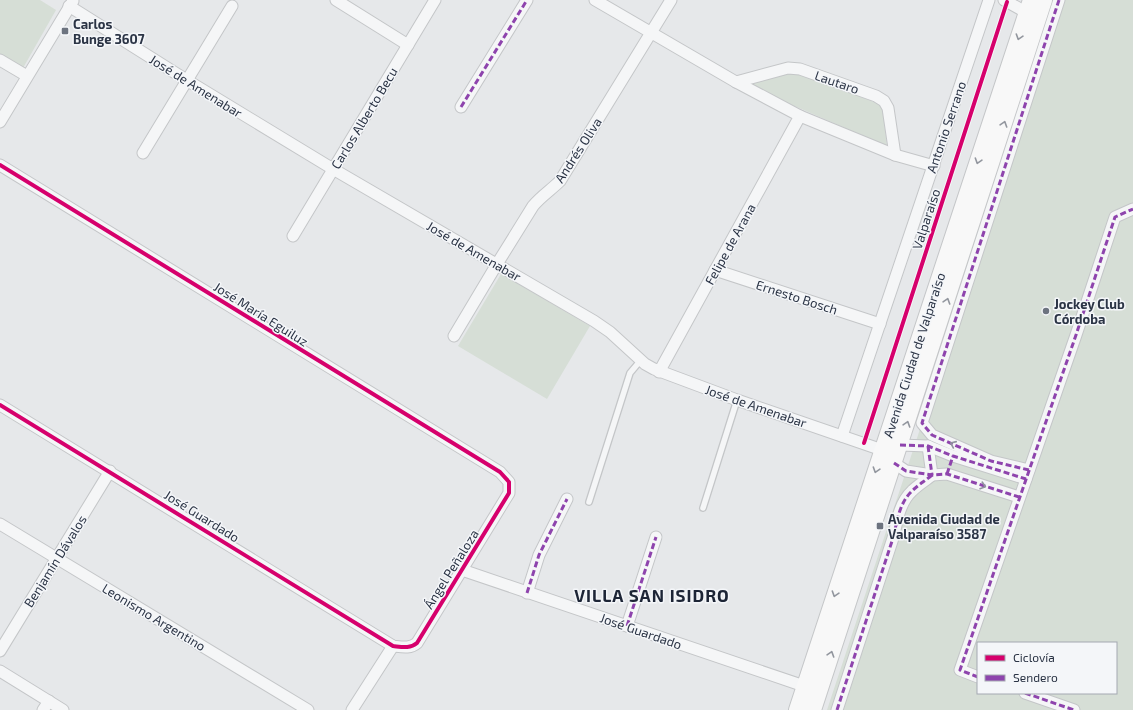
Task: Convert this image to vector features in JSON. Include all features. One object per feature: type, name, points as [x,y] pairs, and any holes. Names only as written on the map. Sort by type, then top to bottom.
[{"type":"main road","name":"Avenida Ciudad de Valparaíso","points":[[797,710],[812,689],[893,453],[1032,11],[1044,0]]},
{"type":"main road","name":"Avenida Ciudad de Valparaíso","points":[[812,689],[813,710]]},
{"type":"street","points":[[336,0],[408,45]]},
{"type":"street","name":"Carlos Alberto Becu","points":[[293,236],[434,0]]},
{"type":"street","points":[[460,107],[527,0]]},
{"type":"street","points":[[595,0],[736,82],[800,116],[895,155],[934,166]]},
{"type":"street","name":"Andrés Oliva","points":[[454,336],[533,206],[560,181],[671,0]]},
{"type":"street","name":"Antonio Serrano","points":[[842,436],[989,0]]},
{"type":"street","points":[[1004,0],[1032,11]]},
{"type":"street","points":[[1028,474],[985,459],[932,435],[922,423],[1059,0]]},
{"type":"street","points":[[0,122],[71,3]]},
{"type":"street","name":"José de Amenabar","points":[[71,3],[188,81],[333,170],[497,264],[610,332],[645,364],[659,372],[893,453]]},
{"type":"street","points":[[143,153],[188,81],[232,6]]},
{"type":"street","points":[[0,60],[27,76]]},
{"type":"street","name":"Lautaro","points":[[736,82],[788,68],[800,69],[876,96],[884,101],[888,108],[895,155]]},
{"type":"street","name":"Felipe de Arana","points":[[659,372],[800,116]]},
{"type":"street","name":"José María Eguiluz","points":[[0,165],[500,472],[509,482]]},
{"type":"street","points":[[977,677],[960,670],[1115,217],[1133,210]]},
{"type":"street","name":"Ernesto Bosch","points":[[715,270],[880,324]]},
{"type":"street","name":"José Guardado","points":[[0,405],[110,471],[393,646]]},
{"type":"street","points":[[1019,497],[947,474],[932,475],[906,471],[893,453],[928,446],[953,456],[1028,474]]},
{"type":"street","points":[[928,446],[932,475]]},
{"type":"street","points":[[947,474],[953,456]]},
{"type":"street","name":"Benjamín Dávalos","points":[[0,651],[110,471]]},
{"type":"street","points":[[837,710],[894,535],[903,501],[911,491],[932,475]]},
{"type":"street","name":"Ángel Peñaloza","points":[[393,646],[409,647],[414,646],[417,643],[509,493],[509,482]]},
{"type":"street","points":[[527,592],[539,555],[567,499]]},
{"type":"street","name":"Leonismo Argentino","points":[[0,524],[308,710]]},
{"type":"street","points":[[627,626],[656,537]]},
{"type":"street","name":"José Guardado","points":[[462,570],[812,689]]},
{"type":"street","points":[[352,710],[393,646]]},
{"type":"street","points":[[0,671],[46,706],[63,710]]},
{"type":"street","points":[[1028,694],[1074,710]]},
{"type":"lane","points":[[589,502],[630,373],[641,360]]},
{"type":"lane","points":[[703,508],[737,400]]},
{"type":"shaded area","points":[[0,0],[40,0],[56,10],[23,68],[0,54]]},
{"type":"shaded area","name":"Jockey Club Córdoba","points":[[1059,0],[1133,0],[1133,710],[827,710]]},
{"type":"shaded area","points":[[796,72],[882,105],[887,146],[746,85]]},
{"type":"shaded area","points":[[501,274],[590,326],[547,399],[458,346]]},
{"type":"marked path","points":[[461,107],[527,0]]},
{"type":"marked path","points":[[1029,470],[991,461],[932,435],[922,423],[1059,0]]},
{"type":"marked path","points":[[977,677],[960,670],[1076,335],[1115,217],[1133,209]]},
{"type":"marked path","points":[[900,445],[928,446],[953,456],[1026,479]]},
{"type":"marked path","points":[[928,446],[932,475]]},
{"type":"marked path","points":[[947,474],[953,456]]},
{"type":"marked path","points":[[894,463],[906,471],[932,475],[947,474],[1019,497]]},
{"type":"marked path","points":[[837,710],[902,506],[908,495],[932,475]]},
{"type":"marked path","points":[[527,593],[539,555],[567,499]]},
{"type":"marked path","points":[[627,626],[656,537]]},
{"type":"marked path","points":[[1028,694],[1074,710]]},
{"type":"cycle path","name":"Valparaíso","points":[[864,443],[1007,2]]},
{"type":"cycle path","points":[[0,165],[500,472],[509,482],[509,493],[417,643],[409,647],[393,646],[0,405]]},
{"type":"place","name":"Carlos Bunge 3607","points":[[65,31]]},
{"type":"place","name":"Jockey Club Córdoba","points":[[1046,311]]},
{"type":"place","name":"Avenida Ciudad de Valparaíso 3587","points":[[880,526]]},
{"type":"district","name":"VILLA SAN ISIDRO","points":[[652,596]]}]
